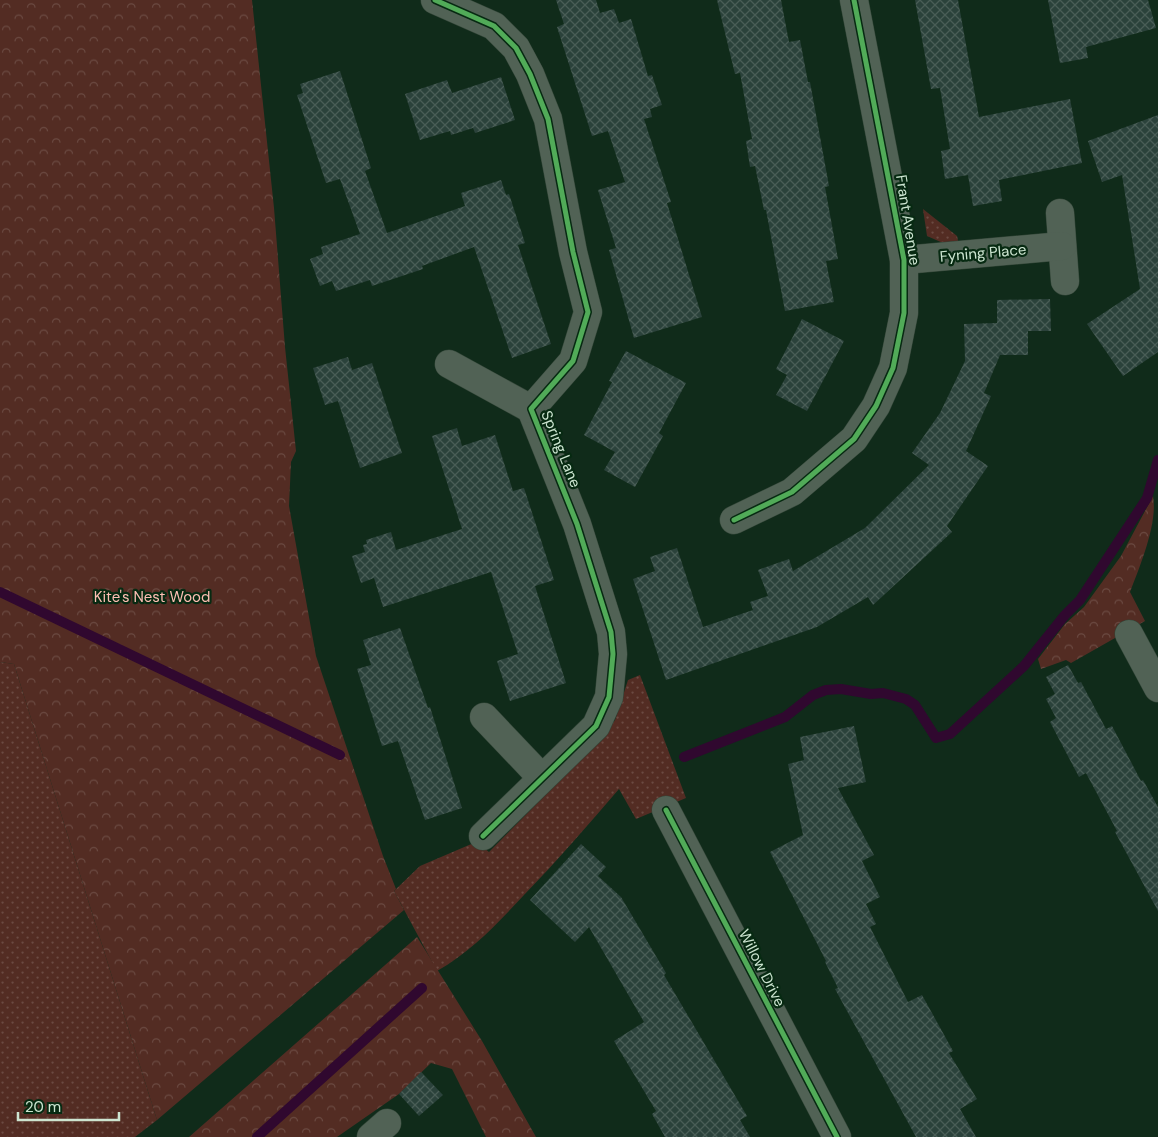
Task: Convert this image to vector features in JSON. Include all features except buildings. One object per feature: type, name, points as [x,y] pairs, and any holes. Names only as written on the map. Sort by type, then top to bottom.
[{"type":"street","name":"Spring Lane","points":[[435,0],[494,26],[516,48],[530,74],[548,119],[573,252],[588,312],[573,361],[531,409]]},
{"type":"street","name":"Frant Avenue","points":[[734,520],[792,492],[854,440],[876,406],[893,368],[904,313],[904,260],[854,0]]},
{"type":"street","points":[[1060,213],[1065,281]]},
{"type":"street","name":"Fyning Place","points":[[904,260],[1062,246]]},
{"type":"street","name":"Spring Lane","points":[[449,364],[531,409],[577,524],[611,632],[613,654],[609,697],[596,726],[541,777],[483,836]]},
{"type":"street","points":[[1129,634],[1158,688]]},
{"type":"street","points":[[484,717],[541,777]]},
{"type":"street","name":"Willow Drive","points":[[666,810],[837,1137]]},
{"type":"green space","name":"Kite's Nest Wood","points":[[0,0],[252,0],[274,208],[285,347],[296,451],[291,462],[289,506],[316,656],[383,856],[396,889],[394,891],[404,910],[157,1120],[14,664],[0,662]]},
{"type":"green space","points":[[923,209],[957,236],[959,245],[943,243],[927,236]]},
{"type":"green space","points":[[1153,496],[1154,507],[1151,531],[1130,592],[1145,621],[1071,663],[1066,660],[1041,669],[1038,659],[1065,624],[1084,607],[1121,556]]},
{"type":"green space","points":[[0,662],[14,664],[157,1120],[135,1137],[0,1137]]},
{"type":"green space","points":[[640,675],[686,798],[636,819],[619,789],[494,927],[462,955],[437,971],[394,891],[420,866],[476,842],[489,852],[600,740],[615,720],[628,680]]},
{"type":"green space","points":[[417,937],[482,1041],[536,1137],[486,1137],[452,1069],[431,1063],[399,1094],[337,1137],[189,1137]]},
{"type":"waterway","points":[[684,757],[785,717],[813,695],[826,690],[841,689],[871,694],[883,693],[906,699],[915,705],[936,738],[950,734],[1024,666],[1065,615],[1080,600],[1147,498],[1158,460]]},
{"type":"waterway","points":[[0,592],[340,755]]},
{"type":"waterway","points":[[257,1137],[422,988]]},
{"type":"cycle path","points":[[435,0],[494,26],[516,48],[530,74],[548,119],[573,252],[588,312],[573,361],[531,409],[577,524],[611,632],[613,654],[609,697],[596,726],[483,836]]},
{"type":"cycle path","points":[[734,520],[792,492],[854,439],[876,406],[893,368],[904,313],[904,260],[854,0]]},
{"type":"cycle path","points":[[666,810],[837,1137]]}]
